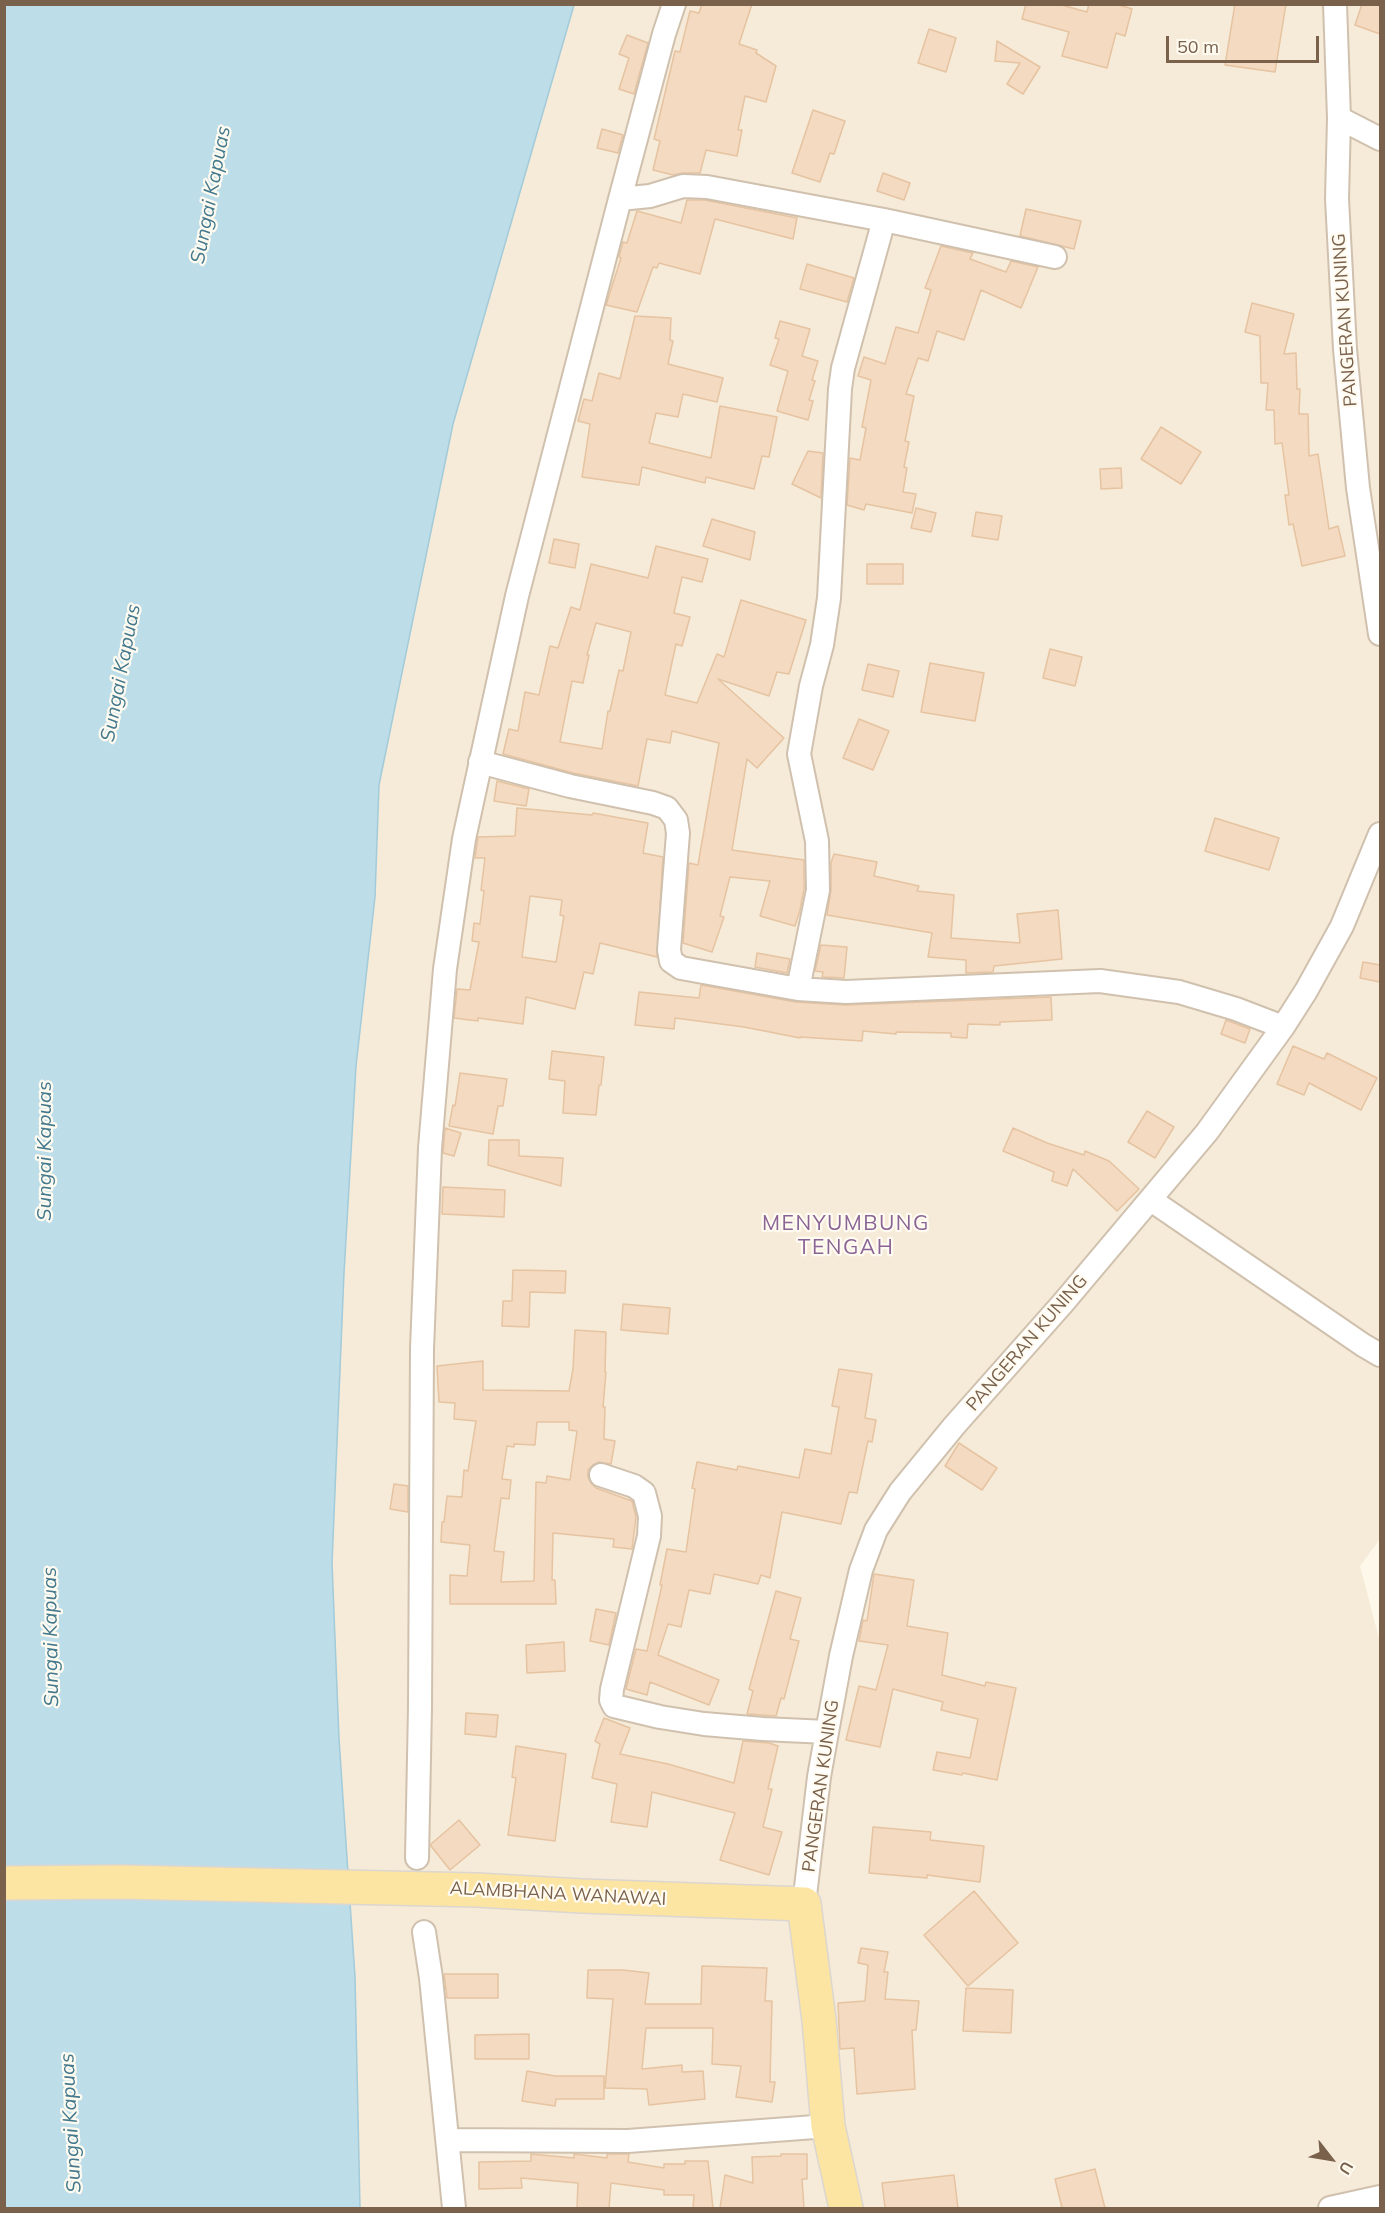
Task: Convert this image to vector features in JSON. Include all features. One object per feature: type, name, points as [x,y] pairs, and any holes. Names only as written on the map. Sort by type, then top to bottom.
[{"type":"main road","name":"ALAMBHANA WANAWAI","points":[[4,1883],[120,1882],[413,1888],[804,1904]]},
{"type":"main road","points":[[804,1904],[819,2020],[828,2126],[846,2208]]},
{"type":"street","points":[[417,1858],[422,1349],[429,1148],[446,969],[464,839],[517,596],[620,199],[674,4]]},
{"type":"street","name":"PANGERAN KUNING","points":[[1335,4],[1339,118],[1337,199],[1345,349],[1358,488],[1380,634]]},
{"type":"street","points":[[1339,118],[1380,139]]},
{"type":"street","points":[[620,199],[650,196],[683,186],[707,187],[884,220],[1055,257]]},
{"type":"street","points":[[798,989],[818,890],[817,841],[799,754],[811,686],[822,645],[829,598],[843,368],[884,220]]},
{"type":"street","points":[[480,762],[570,786],[667,808],[676,820],[678,833],[669,950],[670,961],[681,968],[798,989],[846,992],[1100,981],[1179,992],[1236,1009],[1283,1027]]},
{"type":"street","name":"PANGERAN KUNING","points":[[804,1904],[819,1777],[827,1732],[861,1570],[876,1530],[900,1492],[1207,1132],[1283,1027],[1306,991],[1342,926],[1380,834]]},
{"type":"street","points":[[1151,1200],[1380,1355]]},
{"type":"street","points":[[601,1475],[634,1486],[644,1493],[650,1516],[649,1536],[612,1689],[611,1700],[614,1706],[704,1724],[763,1730],[827,1732]]},
{"type":"street","points":[[424,1932],[454,2208]]},
{"type":"street","points":[[448,2140],[628,2141],[828,2126]]},
{"type":"street","points":[[1330,2208],[1380,2197]]},
{"type":"shaded area","points":[[574,5],[1380,5],[1380,1539],[1360,1566],[1380,1642],[1380,2208],[360,2208],[355,1977],[339,1739],[332,1563],[344,1273],[356,1066],[375,897],[379,785],[453,424]]},
{"type":"water","name":"Sungai Kapuas","points":[[5,5],[574,5],[453,424],[379,785],[375,897],[356,1066],[344,1273],[332,1563],[339,1739],[355,1977],[360,2208],[5,2208]]},
{"type":"building","points":[[702,4],[752,4],[739,44],[757,50],[756,53],[776,66],[766,102],[745,96],[738,130],[742,130],[737,156],[706,150],[700,173],[673,175],[653,170],[660,141],[654,139],[675,51],[680,52],[690,11],[699,13]]},
{"type":"building","points":[[1026,4],[1058,4],[1087,12],[1089,4],[1116,4],[1132,9],[1125,36],[1116,33],[1107,68],[1062,56],[1069,32],[1022,19]]},
{"type":"building","points":[[1235,4],[1286,4],[1275,72],[1225,65]]},
{"type":"building","points":[[1362,4],[1380,4],[1380,34],[1355,25]]},
{"type":"building","points":[[929,29],[956,38],[946,72],[918,63]]},
{"type":"building","points":[[627,35],[648,43],[634,94],[619,89],[629,58],[619,54]]},
{"type":"building","points":[[997,41],[1040,67],[1023,94],[1007,84],[1020,63],[995,61]]},
{"type":"building","points":[[813,110],[845,121],[834,154],[830,153],[820,182],[792,173]]},
{"type":"building","points":[[602,129],[623,135],[618,153],[597,148]]},
{"type":"building","points":[[883,173],[910,183],[904,200],[877,191]]},
{"type":"building","points":[[687,200],[705,200],[797,218],[793,239],[715,219],[700,274],[659,263],[657,268],[653,267],[637,312],[606,305],[621,258],[619,257],[623,242],[627,243],[637,211],[681,223]]},
{"type":"building","points":[[1026,209],[1081,221],[1074,249],[1020,236]]},
{"type":"building","points":[[941,246],[973,253],[970,259],[1006,272],[1011,261],[1038,267],[1021,308],[981,290],[964,340],[937,331],[928,361],[918,358],[906,394],[914,396],[905,441],[909,442],[904,467],[907,468],[903,492],[916,494],[912,513],[866,504],[864,510],[847,505],[850,458],[860,460],[866,428],[862,427],[871,380],[858,376],[864,357],[885,364],[896,327],[918,333],[931,290],[925,288]]},
{"type":"building","points":[[807,264],[854,278],[847,302],[800,289]]},
{"type":"building","points":[[1252,303],[1294,314],[1284,354],[1296,353],[1297,389],[1300,389],[1299,414],[1308,414],[1309,456],[1318,454],[1329,529],[1338,526],[1345,556],[1302,566],[1293,524],[1289,525],[1285,495],[1289,495],[1282,443],[1275,444],[1274,410],[1266,410],[1268,383],[1261,383],[1260,336],[1245,332]]},
{"type":"building","points":[[635,316],[671,318],[670,340],[673,341],[668,364],[723,378],[717,402],[683,394],[678,417],[656,413],[649,443],[711,458],[720,406],[777,417],[769,457],[762,456],[754,489],[706,477],[705,483],[642,467],[639,485],[582,477],[590,424],[578,421],[584,399],[592,401],[599,373],[620,379]]},
{"type":"building","points":[[780,321],[810,329],[802,356],[818,361],[812,380],[815,381],[809,400],[813,401],[808,420],[777,411],[788,371],[770,365],[779,339],[775,338]]},
{"type":"building","points":[[1161,427],[1201,452],[1181,484],[1141,459]]},
{"type":"building","points":[[808,451],[823,453],[821,498],[792,484]]},
{"type":"building","points":[[1121,468],[1122,488],[1101,489],[1100,469]]},
{"type":"building","points":[[916,508],[936,513],[931,532],[911,528]]},
{"type":"building","points":[[976,512],[1002,516],[998,540],[972,536]]},
{"type":"building","points":[[712,519],[755,532],[750,560],[703,546]]},
{"type":"building","points":[[554,539],[579,544],[575,568],[549,563]]},
{"type":"building","points":[[656,546],[708,559],[702,582],[682,577],[674,613],[690,617],[682,646],[676,644],[665,695],[697,703],[717,654],[724,657],[741,600],[806,620],[789,674],[777,672],[769,696],[718,679],[784,738],[757,768],[747,759],[732,850],[804,860],[804,889],[800,910],[795,926],[760,916],[770,881],[730,877],[720,916],[724,917],[712,952],[683,943],[689,863],[698,865],[719,743],[672,731],[670,743],[647,739],[638,786],[573,773],[503,754],[509,729],[518,731],[525,692],[539,695],[550,646],[558,648],[571,607],[580,610],[591,564],[648,578]],"holes":[[[596,623],[631,632],[623,671],[619,670],[610,711],[608,711],[602,749],[560,742],[572,681],[583,683],[589,655],[587,655]]]},
{"type":"building","points":[[867,564],[903,564],[903,584],[867,584]]},
{"type":"building","points":[[1050,649],[1082,657],[1075,686],[1043,678]]},
{"type":"building","points":[[930,663],[984,673],[975,721],[921,712]]},
{"type":"building","points":[[868,664],[899,671],[893,697],[862,690]]},
{"type":"building","points":[[859,719],[889,731],[873,770],[843,758]]},
{"type":"building","points":[[497,781],[529,789],[526,806],[494,801]]},
{"type":"building","points":[[517,808],[592,815],[593,813],[648,823],[643,853],[663,857],[657,957],[600,943],[593,974],[584,972],[575,1009],[526,997],[523,1024],[478,1018],[478,1021],[454,1018],[457,989],[470,990],[479,942],[472,941],[474,923],[480,924],[484,891],[481,890],[485,858],[475,858],[478,837],[515,836]],"holes":[[[530,896],[562,900],[560,915],[564,916],[556,962],[522,957]]]},
{"type":"building","points":[[1215,818],[1279,838],[1269,870],[1205,851]]},
{"type":"building","points":[[834,854],[877,862],[874,876],[919,886],[917,891],[954,895],[951,938],[1020,943],[1017,914],[1058,910],[1062,959],[994,966],[993,972],[966,973],[966,960],[928,957],[932,933],[827,915],[831,890],[831,863]]},
{"type":"building","points":[[821,945],[847,947],[844,978],[822,977],[823,972],[815,971]]},
{"type":"building","points":[[757,953],[790,959],[787,973],[755,967]]},
{"type":"building","points":[[1363,962],[1380,965],[1380,982],[1360,978]]},
{"type":"building","points":[[701,985],[796,1002],[845,1005],[1051,997],[1052,1020],[1000,1022],[1000,1025],[968,1024],[967,1038],[951,1037],[951,1033],[896,1032],[896,1034],[863,1031],[862,1041],[800,1038],[744,1027],[675,1018],[674,1029],[635,1025],[639,992],[699,998]]},
{"type":"building","points":[[1226,1020],[1250,1029],[1245,1043],[1221,1034]]},
{"type":"building","points":[[1293,1046],[1324,1059],[1327,1053],[1377,1078],[1361,1110],[1309,1083],[1304,1095],[1277,1084]]},
{"type":"building","points":[[552,1051],[604,1057],[596,1115],[563,1113],[565,1081],[549,1079]]},
{"type":"building","points":[[460,1073],[507,1079],[503,1106],[498,1106],[493,1134],[449,1126],[453,1105],[455,1106]]},
{"type":"building","points":[[1147,1111],[1174,1127],[1155,1158],[1128,1142]]},
{"type":"building","points":[[445,1128],[461,1133],[454,1156],[443,1153]]},
{"type":"building","points":[[1013,1128],[1047,1143],[1084,1155],[1085,1151],[1109,1161],[1139,1189],[1117,1211],[1073,1169],[1067,1186],[1052,1181],[1054,1172],[1003,1151]]},
{"type":"building","points":[[489,1140],[519,1140],[519,1156],[563,1158],[561,1186],[488,1165]]},
{"type":"building","points":[[443,1187],[505,1190],[504,1217],[442,1214]]},
{"type":"building","points":[[513,1270],[566,1271],[565,1293],[530,1292],[529,1327],[502,1326],[503,1301],[512,1301]]},
{"type":"building","points":[[623,1304],[670,1308],[668,1334],[621,1330]]},
{"type":"building","points":[[575,1330],[606,1332],[604,1439],[615,1441],[611,1464],[599,1462],[593,1465],[588,1470],[588,1477],[596,1488],[632,1501],[636,1517],[632,1549],[613,1547],[614,1539],[553,1533],[552,1580],[555,1580],[556,1604],[450,1604],[450,1575],[467,1576],[470,1545],[441,1542],[442,1522],[444,1522],[447,1496],[462,1497],[464,1470],[468,1471],[476,1421],[454,1419],[455,1403],[439,1402],[437,1366],[483,1361],[483,1390],[569,1391],[573,1369]],"holes":[[[537,1422],[569,1422],[569,1430],[577,1431],[570,1480],[547,1476],[546,1483],[536,1482],[534,1581],[501,1582],[504,1552],[494,1551],[501,1498],[509,1499],[511,1480],[502,1479],[507,1446],[535,1445]]]},
{"type":"building","points":[[839,1369],[872,1374],[865,1418],[876,1420],[872,1442],[868,1441],[857,1493],[849,1492],[841,1524],[782,1512],[770,1578],[761,1575],[758,1584],[714,1574],[710,1594],[689,1590],[681,1627],[668,1624],[658,1655],[719,1680],[709,1705],[650,1682],[647,1695],[626,1689],[636,1649],[647,1651],[662,1585],[660,1585],[667,1549],[686,1552],[695,1489],[692,1488],[697,1462],[737,1470],[738,1466],[799,1478],[805,1449],[831,1454],[839,1407],[832,1406]]},
{"type":"building","points":[[959,1443],[997,1468],[982,1490],[945,1466]]},
{"type":"building","points":[[394,1484],[408,1486],[408,1512],[390,1509]]},
{"type":"building","points":[[874,1574],[914,1580],[907,1626],[948,1633],[942,1675],[985,1686],[986,1682],[1016,1688],[997,1780],[933,1770],[937,1752],[970,1758],[978,1719],[941,1710],[943,1702],[893,1689],[880,1747],[846,1740],[859,1686],[876,1690],[888,1645],[859,1641],[863,1620],[867,1621]]},
{"type":"building","points":[[776,1591],[801,1598],[790,1639],[799,1641],[784,1699],[781,1698],[776,1716],[747,1714],[753,1691],[749,1689]]},
{"type":"building","points":[[596,1609],[616,1613],[609,1645],[590,1641]]},
{"type":"building","points":[[564,1642],[565,1671],[527,1673],[526,1645]]},
{"type":"building","points":[[466,1713],[498,1715],[496,1737],[465,1734]]},
{"type":"building","points":[[604,1718],[630,1728],[620,1754],[668,1764],[734,1783],[743,1741],[778,1746],[768,1789],[772,1789],[763,1827],[782,1832],[769,1875],[720,1860],[735,1813],[652,1792],[647,1827],[611,1822],[617,1784],[592,1778],[600,1744],[595,1741]]},
{"type":"building","points":[[516,1746],[566,1754],[555,1841],[508,1835],[516,1778],[512,1777]]},
{"type":"building","points":[[459,1820],[480,1845],[450,1870],[431,1844]]},
{"type":"building","points":[[873,1827],[931,1832],[930,1840],[984,1846],[980,1882],[927,1875],[927,1878],[869,1873]]},
{"type":"building","points":[[974,1891],[1018,1943],[968,1986],[924,1935]]},
{"type":"building","points":[[861,1948],[888,1952],[884,1972],[888,1972],[885,1999],[919,2001],[916,2030],[912,2030],[915,2089],[857,2094],[854,2048],[840,2049],[838,2003],[865,2001],[868,1965],[858,1963]]},
{"type":"building","points":[[702,1966],[767,1968],[765,2001],[772,2001],[770,2082],[775,2082],[772,2102],[736,2097],[741,2066],[712,2064],[713,2028],[646,2028],[642,2069],[682,2065],[682,2072],[703,2071],[705,2099],[649,2105],[647,2089],[605,2088],[613,1999],[587,1998],[588,1970],[649,1973],[645,2004],[701,2004]]},
{"type":"building","points":[[444,1974],[498,1974],[498,1998],[447,1998]]},
{"type":"building","points":[[966,1988],[1013,1990],[1011,2033],[963,2031]]},
{"type":"building","points":[[529,2034],[529,2059],[475,2059],[475,2035]]},
{"type":"building","points":[[527,2071],[555,2076],[604,2076],[604,2099],[556,2099],[555,2106],[522,2101]]},
{"type":"building","points":[[531,2154],[574,2158],[574,2154],[607,2158],[607,2154],[629,2154],[628,2162],[664,2168],[664,2164],[708,2161],[713,2208],[693,2208],[694,2195],[664,2195],[664,2190],[611,2183],[609,2208],[577,2208],[578,2183],[521,2178],[522,2188],[479,2189],[479,2162],[531,2161]]},
{"type":"building","points":[[781,2154],[807,2154],[807,2179],[802,2179],[804,2208],[720,2208],[725,2175],[753,2183],[752,2157],[781,2156]]},
{"type":"building","points":[[1095,2169],[1105,2208],[1062,2208],[1055,2179]]},
{"type":"building","points":[[954,2175],[958,2208],[885,2208],[882,2183]]},
{"type":"district","name":"MENYUMBUNG TENGAH","points":[[846,1236]]}]
